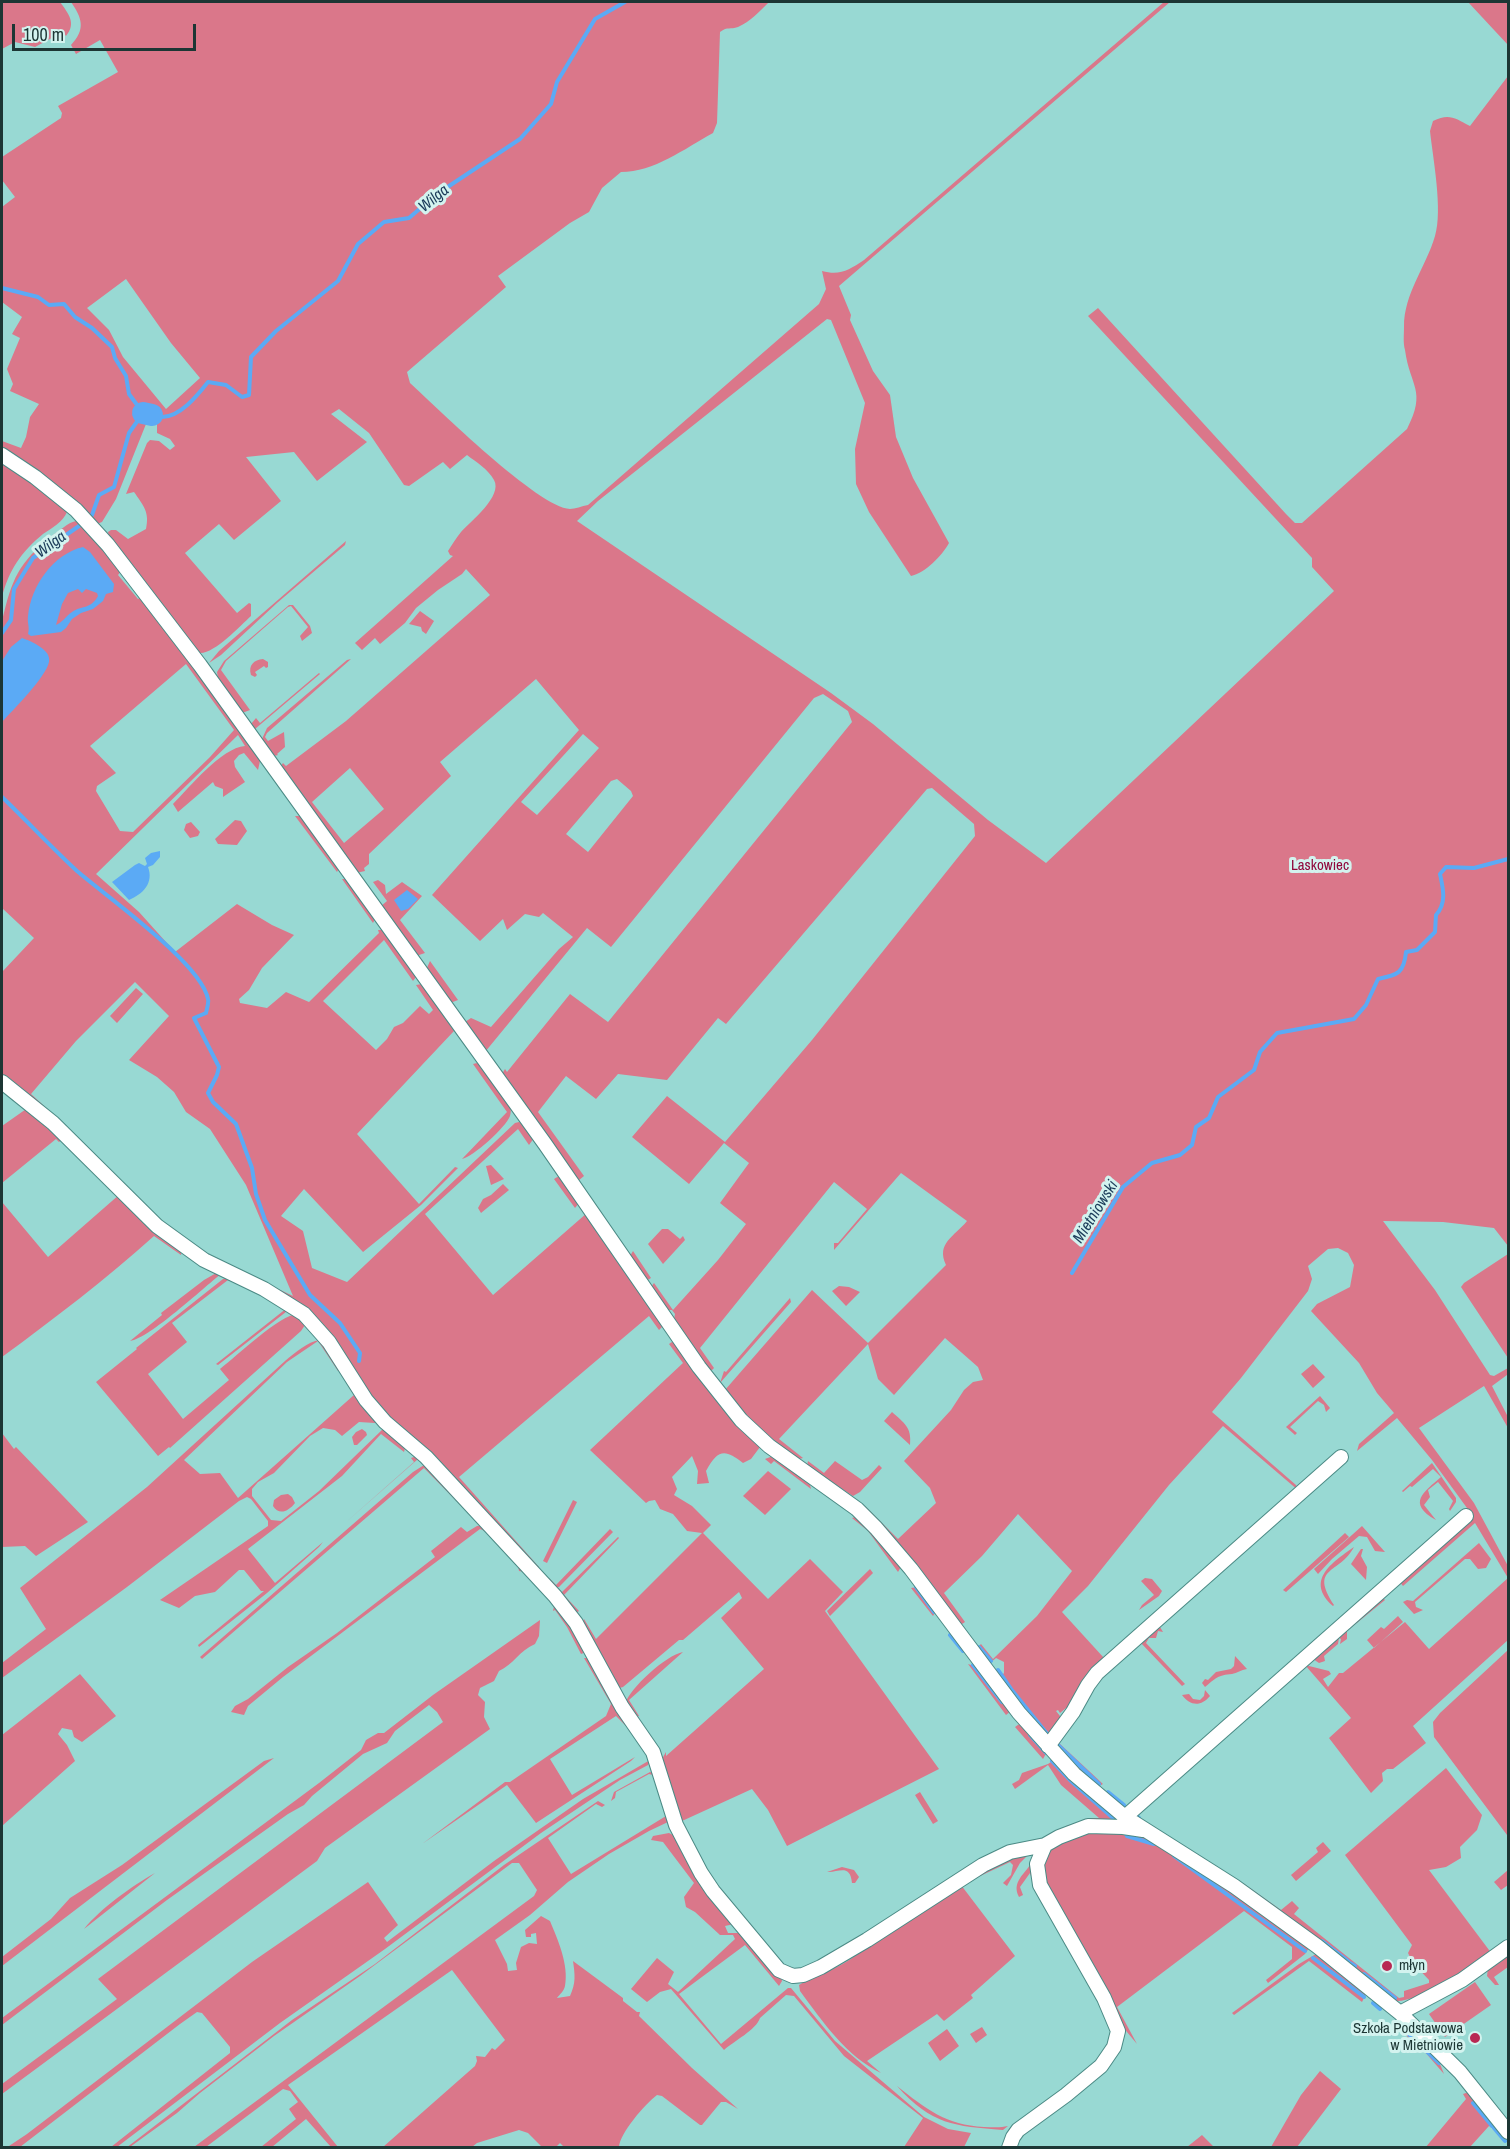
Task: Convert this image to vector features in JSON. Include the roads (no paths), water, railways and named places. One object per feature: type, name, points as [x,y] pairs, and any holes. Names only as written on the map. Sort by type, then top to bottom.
[{"type":"street","points":[[2,455],[35,477],[76,510],[108,545],[200,665],[545,1144],[718,1393],[760,1439],[857,1509],[876,1528],[911,1569],[1019,1713],[1074,1774],[1125,1816],[1234,1886],[1317,1946],[1400,2013],[1460,2072],[1509,2132]]},
{"type":"street","points":[[2,1082],[52,1123],[173,1239],[204,1260],[264,1289],[304,1314],[329,1342],[366,1400],[385,1422],[426,1457],[555,1596],[576,1623],[622,1707],[653,1752],[676,1825],[701,1873],[713,1892],[779,1970],[793,1976],[811,1972],[867,1940],[983,1865],[1010,1852],[1045,1845],[1088,1826],[1123,1827],[1148,1831]]},
{"type":"street","points":[[1048,1746],[1073,1712],[1097,1673],[1341,1457]]},
{"type":"street","points":[[1125,1816],[1466,1516]]},
{"type":"street","points":[[1009,2148],[1018,2130],[1101,2066],[1114,2047],[1118,2031],[1104,1998],[1040,1885],[1037,1863],[1045,1845]]},
{"type":"street","points":[[1400,2013],[1462,1980],[1509,1947]]},
{"type":"water","points":[[83,547],[90,552],[114,584],[113,592],[106,594],[103,601],[93,609],[72,619],[61,632],[31,636],[28,634],[28,616],[39,583],[53,564],[72,551]],"holes":[[[78,589],[82,593],[86,589],[97,593],[98,596],[92,603],[72,612],[56,625],[68,593]]]},
{"type":"water","points":[[22,638],[44,650],[49,662],[36,684],[2,722],[2,661],[11,647]]},
{"type":"water","points":[[160,851],[160,857],[148,867],[150,878],[146,887],[139,895],[129,900],[112,882],[139,863],[145,866],[147,864],[145,858],[151,853]]},
{"type":"water","points":[[407,890],[418,899],[408,909],[401,911],[394,900]]},
{"type":"waterway","name":"Wilga","points":[[162,417],[182,410],[208,382],[226,385],[242,397],[249,395],[251,357],[276,331],[338,281],[358,244],[384,222],[409,218],[437,194],[520,139],[551,104],[557,82],[595,19],[625,2]]},
{"type":"waterway","points":[[2,288],[38,297],[49,305],[64,304],[75,317],[92,328],[112,347],[115,358],[126,376],[129,394],[143,413],[129,433],[114,487],[99,495],[92,515]]},
{"type":"waterway","name":"Wilga","points":[[143,413],[152,415]]},
{"type":"waterway","name":"Wilga","points":[[2,633],[11,620],[14,589],[33,558],[79,526]]},
{"type":"waterway","points":[[2,797],[77,871],[151,931],[189,967],[202,984],[208,999],[208,1006],[206,1013],[194,1018],[219,1067],[208,1093],[213,1102],[236,1124],[252,1168],[256,1194],[265,1220],[310,1295],[340,1323],[360,1353],[359,1361]]},
{"type":"waterway","name":"Mietniowski","points":[[1072,1273],[1123,1187],[1152,1163],[1180,1155],[1192,1145],[1196,1127],[1209,1118],[1218,1097],[1254,1070],[1260,1052],[1277,1033],[1354,1019],[1366,1005],[1378,979],[1391,976],[1402,969],[1406,952],[1417,950],[1435,932],[1436,915],[1443,900],[1440,874],[1446,867],[1474,868],[1508,859]]},
{"type":"waterway","points":[[916,1587],[934,1612]]},
{"type":"waterway","points":[[950,1635],[963,1651]]},
{"type":"waterway","points":[[979,1647],[991,1661]]},
{"type":"waterway","points":[[973,1665],[1002,1702]]},
{"type":"waterway","points":[[998,1670],[1048,1735]]},
{"type":"waterway","points":[[1030,1735],[1046,1753]]},
{"type":"waterway","points":[[1058,1745],[1099,1784]]},
{"type":"waterway","points":[[1052,1761],[1113,1818]]},
{"type":"waterway","points":[[1108,1792],[1124,1805]]},
{"type":"waterway","points":[[1126,1834],[1154,1844]]},
{"type":"waterway","points":[[1174,1856],[1305,1951]]},
{"type":"waterway","points":[[1322,1941],[1348,1961]]},
{"type":"waterway","points":[[1313,1958],[1364,1997]]},
{"type":"waterway","points":[[1350,1963],[1355,1966]]},
{"type":"waterway","points":[[1364,1974],[1395,1998]]},
{"type":"waterway","points":[[1373,2003],[1380,2009]]},
{"type":"waterway","points":[[1396,2022],[1439,2063]]},
{"type":"waterway","points":[[1473,2103],[1492,2126]]},
{"type":"waterway","points":[[1494,2128],[1505,2141]]},
{"type":"place","name":"młyn","points":[[1387,1966]]},
{"type":"place","name":"Szkoła Podstawowa w Mietniowie","points":[[1475,2038]]},
{"type":"park label","name":"Laskowiec","points":[[1320,866]]}]
